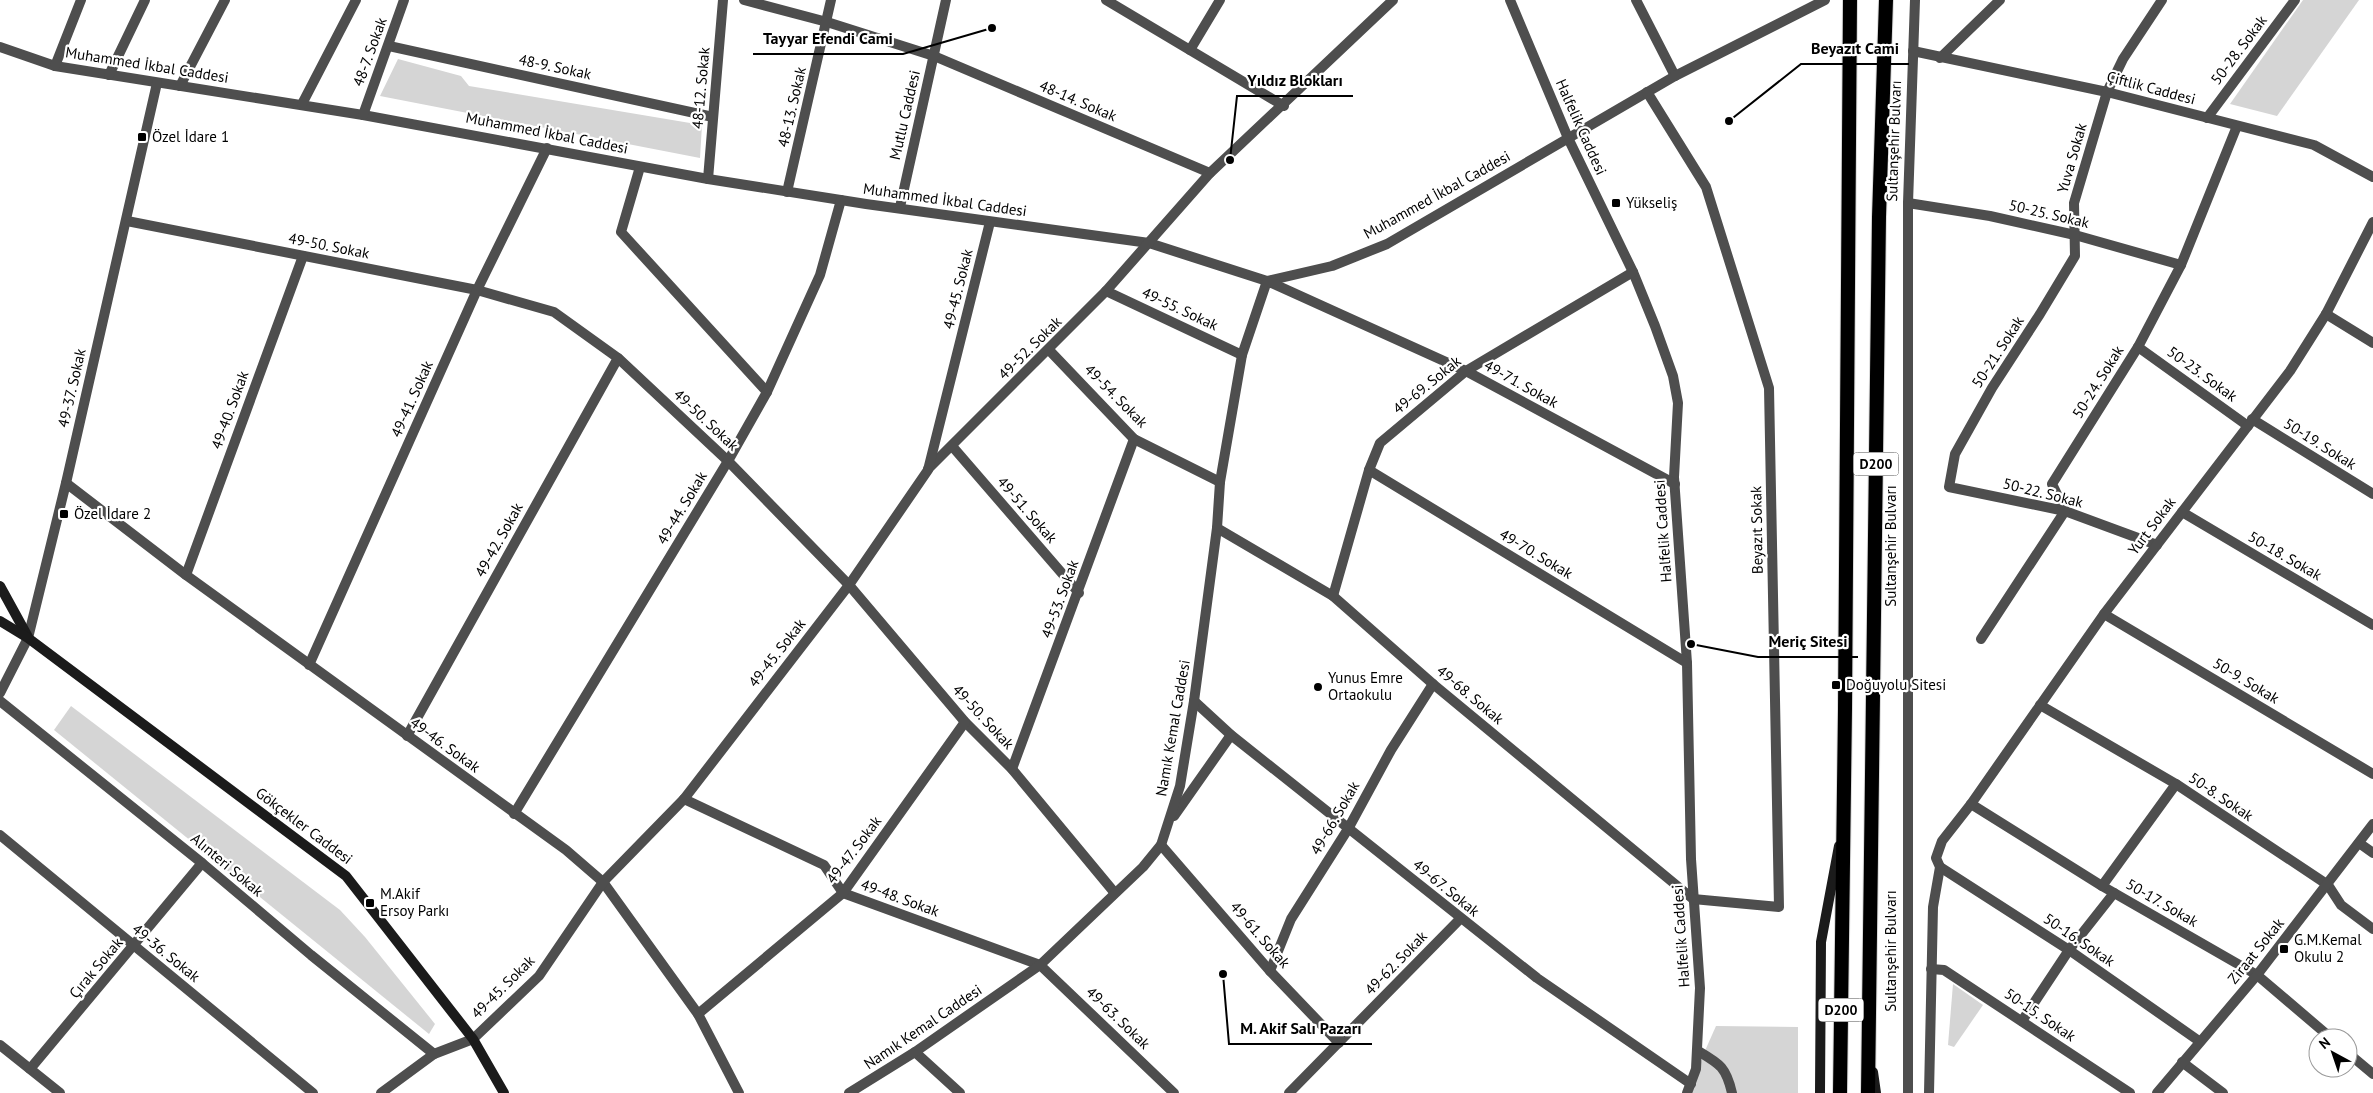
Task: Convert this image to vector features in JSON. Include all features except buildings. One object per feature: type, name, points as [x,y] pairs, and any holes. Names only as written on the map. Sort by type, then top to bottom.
[{"type":"highway","name":"D200","points":[[1840,1093],[1850,0]]},
{"type":"highway","name":"Sultanşehir Bulvarı","points":[[1868,1093],[1879,217],[1886,0]]},
{"type":"main road","name":"Gökçekler Caddesi","points":[[0,586],[28,638]]},
{"type":"main road","name":"Gökçekler Caddesi","points":[[0,621],[28,638],[346,876],[473,1039],[504,1093]]},
{"type":"main road","points":[[1820,1093],[1821,942],[1843,821]]},
{"type":"main road","name":"Sultanşehir Bulvarı","points":[[1868,1046],[1876,1093]]},
{"type":"street","points":[[55,66],[81,0]]},
{"type":"street","points":[[109,75],[146,0]]},
{"type":"street","points":[[180,86],[224,0]]},
{"type":"street","points":[[302,104],[356,0]]},
{"type":"street","name":"48-7. Sokak","points":[[362,115],[389,46],[404,0]]},
{"type":"street","name":"48-12. Sokak","points":[[708,179],[723,0]]},
{"type":"street","name":"48-14. Sokak","points":[[744,0],[827,22],[934,56],[1210,174]]},
{"type":"street","name":"48-13. Sokak","points":[[788,192],[831,0]]},
{"type":"street","name":"Mutlu Caddesi","points":[[900,207],[946,0]]},
{"type":"street","points":[[1106,0],[1284,106]]},
{"type":"street","points":[[1190,50],[1220,0]]},
{"type":"street","name":"49-52. Sokak","points":[[928,470],[1106,291],[1210,174],[1284,106],[1393,0]]},
{"type":"street","points":[[1636,0],[1675,76]]},
{"type":"street","name":"Muhammed İkbal Caddesi","points":[[0,47],[55,66],[302,104],[708,179],[990,222],[1149,243],[1267,281],[1332,266],[1387,244],[1675,76],[1811,4],[1825,0]]},
{"type":"street","name":"Sultanşehir Bulvarı","points":[[1908,1093],[1908,202],[1915,0]]},
{"type":"street","points":[[1940,58],[2000,0]]},
{"type":"street","name":"Yuva Sokak","points":[[2075,235],[2074,203],[2107,92],[2123,59],[2162,0]]},
{"type":"street","name":"50-28. Sokak","points":[[2207,118],[2295,0]]},
{"type":"street","name":"Halfelik Caddesi","points":[[1514,2],[1568,138],[1633,272],[1656,326],[1672,376],[1678,403],[1675,484],[1687,662],[1693,900],[1700,988],[1696,1069],[1689,1088]]},
{"type":"street","name":"48-9. Sokak","points":[[389,46],[714,117]]},
{"type":"street","name":"Çiftlik Caddesi","points":[[1913,51],[2107,92],[2314,145],[2373,177]]},
{"type":"street","name":"49-37. Sokak","points":[[0,693],[28,638],[127,221],[157,83]]},
{"type":"street","name":"Beyazıt Sokak","points":[[1647,92],[1706,187],[1769,388],[1779,907],[1693,900]]},
{"type":"street","name":"50-24. Sokak","points":[[2065,510],[2052,484],[2138,346],[2181,265],[2236,126]]},
{"type":"street","name":"49-41. Sokak","points":[[310,665],[476,290],[547,148]]},
{"type":"street","points":[[640,167],[621,232],[767,392]]},
{"type":"street","name":"49-44. Sokak","points":[[514,814],[728,461],[767,392],[820,274],[840,200]]},
{"type":"street","name":"50-25. Sokak","points":[[1908,202],[1990,216],[2075,235],[2181,265]]},
{"type":"street","name":"49-50. Sokak","points":[[127,221],[476,290],[554,312],[618,358],[728,461],[849,585],[965,722],[1012,770],[1114,892]]},
{"type":"street","name":"49-45. Sokak","points":[[473,1039],[539,976],[603,882],[684,799],[849,585],[928,470],[990,222]]},
{"type":"street","name":"Yurt Sokak","points":[[1940,867],[1936,858],[1942,841],[1971,804],[2104,614],[2290,371],[2326,314],[2373,222]]},
{"type":"street","name":"50-21. Sokak","points":[[1949,487],[1955,454],[1992,388],[2075,256],[2075,235]]},
{"type":"street","name":"49-40. Sokak","points":[[186,575],[303,256]]},
{"type":"street","name":"49-69. Sokak","points":[[1333,596],[1369,470],[1380,442],[1466,370],[1633,272]]},
{"type":"street","name":"Namık Kemal Caddesi","points":[[849,1093],[915,1052],[1040,965],[1114,892],[1143,867],[1161,845],[1180,786],[1194,701],[1217,528],[1220,482],[1242,355],[1267,281]]},
{"type":"street","name":"49-71. Sokak","points":[[1267,281],[1466,370],[1675,484]]},
{"type":"street","name":"49-55. Sokak","points":[[1106,291],[1242,355]]},
{"type":"street","points":[[2326,314],[2373,343]]},
{"type":"street","name":"50-23. Sokak","points":[[2138,346],[2250,422]]},
{"type":"street","name":"49-54. Sokak","points":[[1049,350],[1134,439],[1220,482]]},
{"type":"street","name":"49-42. Sokak","points":[[407,736],[618,358]]},
{"type":"street","name":"50-19. Sokak","points":[[2250,422],[2373,494]]},
{"type":"street","name":"49-53. Sokak","points":[[1012,770],[1134,439]]},
{"type":"street","name":"49-51. Sokak","points":[[952,446],[1078,593]]},
{"type":"street","name":"49-70. Sokak","points":[[1369,470],[1687,662]]},
{"type":"street","name":"49-46. Sokak","points":[[66,483],[186,575],[566,850],[603,882],[698,1014],[739,1093]]},
{"type":"street","name":"50-22. Sokak","points":[[1949,487],[2065,510],[2156,545]]},
{"type":"street","points":[[1981,639],[2065,510]]},
{"type":"street","name":"50-18. Sokak","points":[[2182,512],[2373,625]]},
{"type":"street","name":"49-68. Sokak","points":[[1217,528],[1333,596],[1433,684],[1693,900]]},
{"type":"street","name":"50-9. Sokak","points":[[2104,614],[2373,774]]},
{"type":"street","name":"49-66. Sokak","points":[[1270,971],[1291,919],[1348,829],[1391,750],[1433,684]]},
{"type":"street","name":"Alınteri Sokak","points":[[0,701],[202,863],[311,955],[434,1054]]},
{"type":"street","name":"49-67. Sokak","points":[[1194,701],[1231,735],[1460,919],[1537,978],[1689,1088]]},
{"type":"street","name":"50-8. Sokak","points":[[2040,705],[2176,784],[2328,885],[2341,906],[2373,930]]},
{"type":"street","name":"49-47. Sokak","points":[[698,1014],[842,893],[965,722]]},
{"type":"street","points":[[1169,823],[1231,735]]},
{"type":"street","points":[[2102,886],[2176,784]]},
{"type":"street","name":"49-48. Sokak","points":[[684,799],[824,865],[842,893],[1040,965]]},
{"type":"street","name":"50-17. Sokak","points":[[1971,804],[2102,886],[2257,975],[2318,1028]]},
{"type":"street","name":"Ziraat Sokak","points":[[2157,1093],[2199,1041],[2257,975],[2373,824]]},
{"type":"street","name":"49-36. Sokak","points":[[0,835],[314,1093]]},
{"type":"street","points":[[2359,843],[2373,853]]},
{"type":"street","name":"49-61. Sokak","points":[[1161,845],[1270,971],[1340,1043]]},
{"type":"street","name":"Çırak Sokak","points":[[30,1069],[202,863]]},
{"type":"street","points":[[1929,1093],[1933,907],[1940,867]]},
{"type":"street","name":"50-16. Sokak","points":[[1940,867],[2069,950],[2199,1041]]},
{"type":"street","points":[[2022,1021],[2069,950],[2114,893]]},
{"type":"street","name":"49-62. Sokak","points":[[1289,1093],[1460,919]]},
{"type":"street","name":"49-63. Sokak","points":[[1040,965],[1174,1093]]},
{"type":"street","name":"50-15. Sokak","points":[[1932,969],[1944,970],[2130,1093]]},
{"type":"street","points":[[381,1093],[434,1054],[473,1039]]},
{"type":"street","points":[[0,1045],[60,1093]]},
{"type":"street","points":[[1698,1050],[1722,1065],[1732,1093]]},
{"type":"street","points":[[915,1052],[960,1093]]},
{"type":"street","points":[[2358,1061],[2373,1074]]},
{"type":"street","points":[[2182,1062],[2223,1093]]},
{"type":"shaded area","points":[[2303,0],[2359,0],[2277,116],[2230,104]]},
{"type":"shaded area","points":[[398,59],[461,76],[469,86],[702,125],[700,158],[380,96]]},
{"type":"shaded area","points":[[71,706],[340,910],[365,937],[435,1024],[429,1034],[54,730]]},
{"type":"shaded area","points":[[1953,984],[1983,1005],[1954,1047],[1948,1045]]},
{"type":"shaded area","points":[[1716,1026],[1798,1027],[1798,1093],[1691,1093],[1704,1053]]},
{"type":"place","name":"Tayyar Efendi Cami","points":[[992,28]]},
{"type":"place","name":"Beyazıt Cami","points":[[1729,121]]},
{"type":"place","name":"Özel İdare 1","points":[[142,137]]},
{"type":"place","name":"Yıldız Blokları","points":[[1230,160]]},
{"type":"place","name":"Yükseliş","points":[[1616,203]]},
{"type":"place","name":"Özel İdare 2","points":[[64,514]]},
{"type":"place","name":"Meriç Sitesi","points":[[1691,644]]},
{"type":"place","name":"Doğuyolu Sitesi","points":[[1836,685]]},
{"type":"place","name":"Yunus Emre Ortaokulu","points":[[1318,687]]},
{"type":"place","name":"M.Akif Ersoy Parkı","points":[[370,903]]},
{"type":"place","name":"G.M.Kemal Okulu 2","points":[[2284,949]]},
{"type":"place","name":"M. Akif Salı Pazarı","points":[[1223,974]]}]
